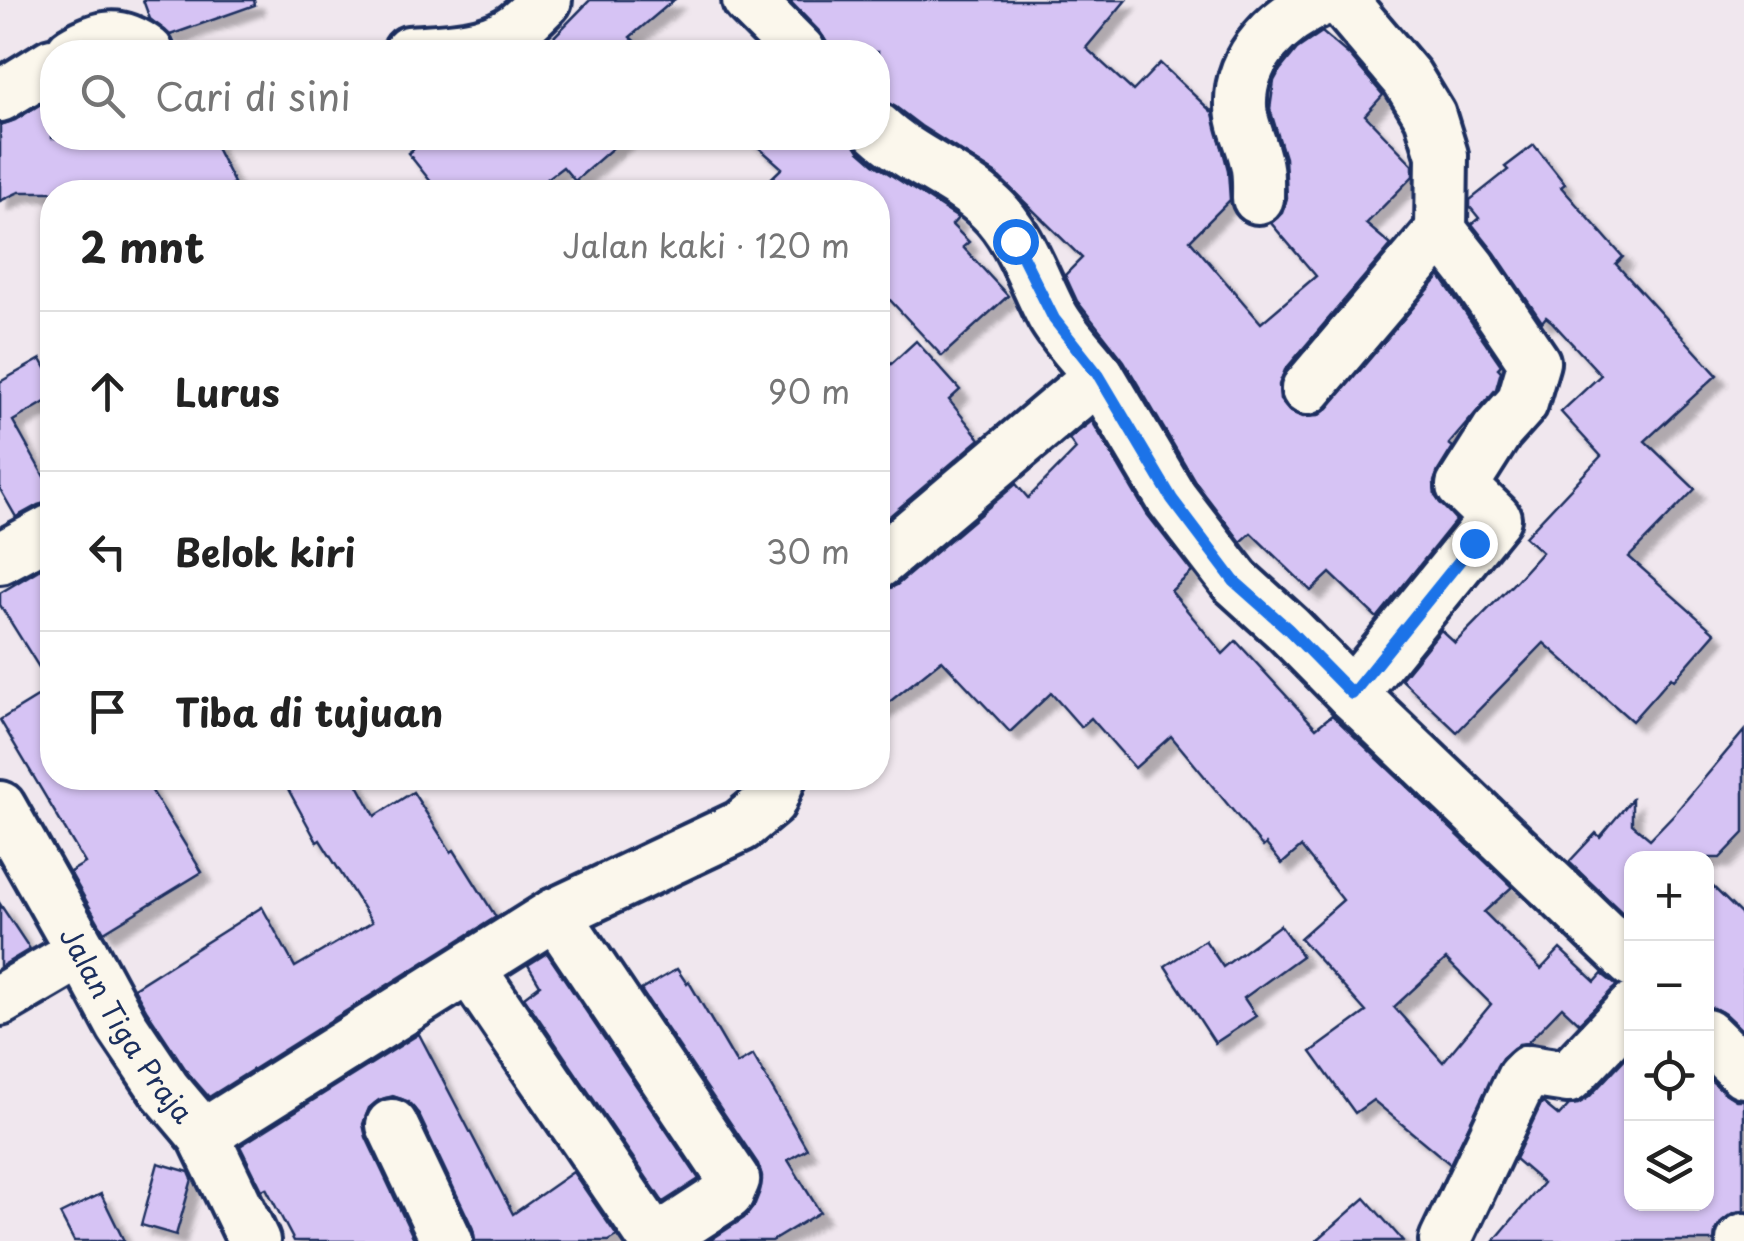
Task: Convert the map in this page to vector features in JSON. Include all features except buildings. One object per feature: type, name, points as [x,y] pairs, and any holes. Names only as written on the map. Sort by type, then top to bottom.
[{"type":"street","points":[[494,40],[514,30],[546,0]]},
{"type":"street","points":[[748,0],[788,40]]},
{"type":"street","points":[[1258,198],[1256,162],[1240,105],[1244,84],[1263,44],[1280,24],[1323,0]]},
{"type":"street","points":[[1340,0],[1406,78],[1430,116],[1442,155],[1442,231],[1534,362],[1522,403],[1497,430],[1462,486],[1495,518],[1352,694]]},
{"type":"street","points":[[94,40],[112,36],[124,40]]},
{"type":"street","points":[[0,96],[40,71]]},
{"type":"street","points":[[890,141],[967,188],[994,210],[1015,241],[1054,319],[1099,376],[1172,499],[1234,581],[1624,954]]},
{"type":"street","points":[[1307,389],[1442,231]]},
{"type":"street","points":[[890,553],[1099,376]]},
{"type":"street","points":[[0,558],[40,536]]},
{"type":"street","points":[[203,1135],[555,914],[741,826],[770,802],[775,790]]},
{"type":"street","name":"Jalan Tiga Praja","points":[[0,806],[122,1026],[203,1135],[254,1241]]},
{"type":"street","points":[[470,969],[655,1241],[728,1194],[734,1180],[555,914]]},
{"type":"street","points":[[0,1000],[82,952]]},
{"type":"street","points":[[1445,1241],[1522,1078],[1529,1071],[1568,1077],[1624,1018]]},
{"type":"street","points":[[1714,1043],[1744,1072]]},
{"type":"street","points":[[392,1125],[446,1241]]},
{"type":"route","points":[[1015,241],[1054,319],[1099,376],[1172,499],[1234,581],[1352,694],[1474,543]]}]
